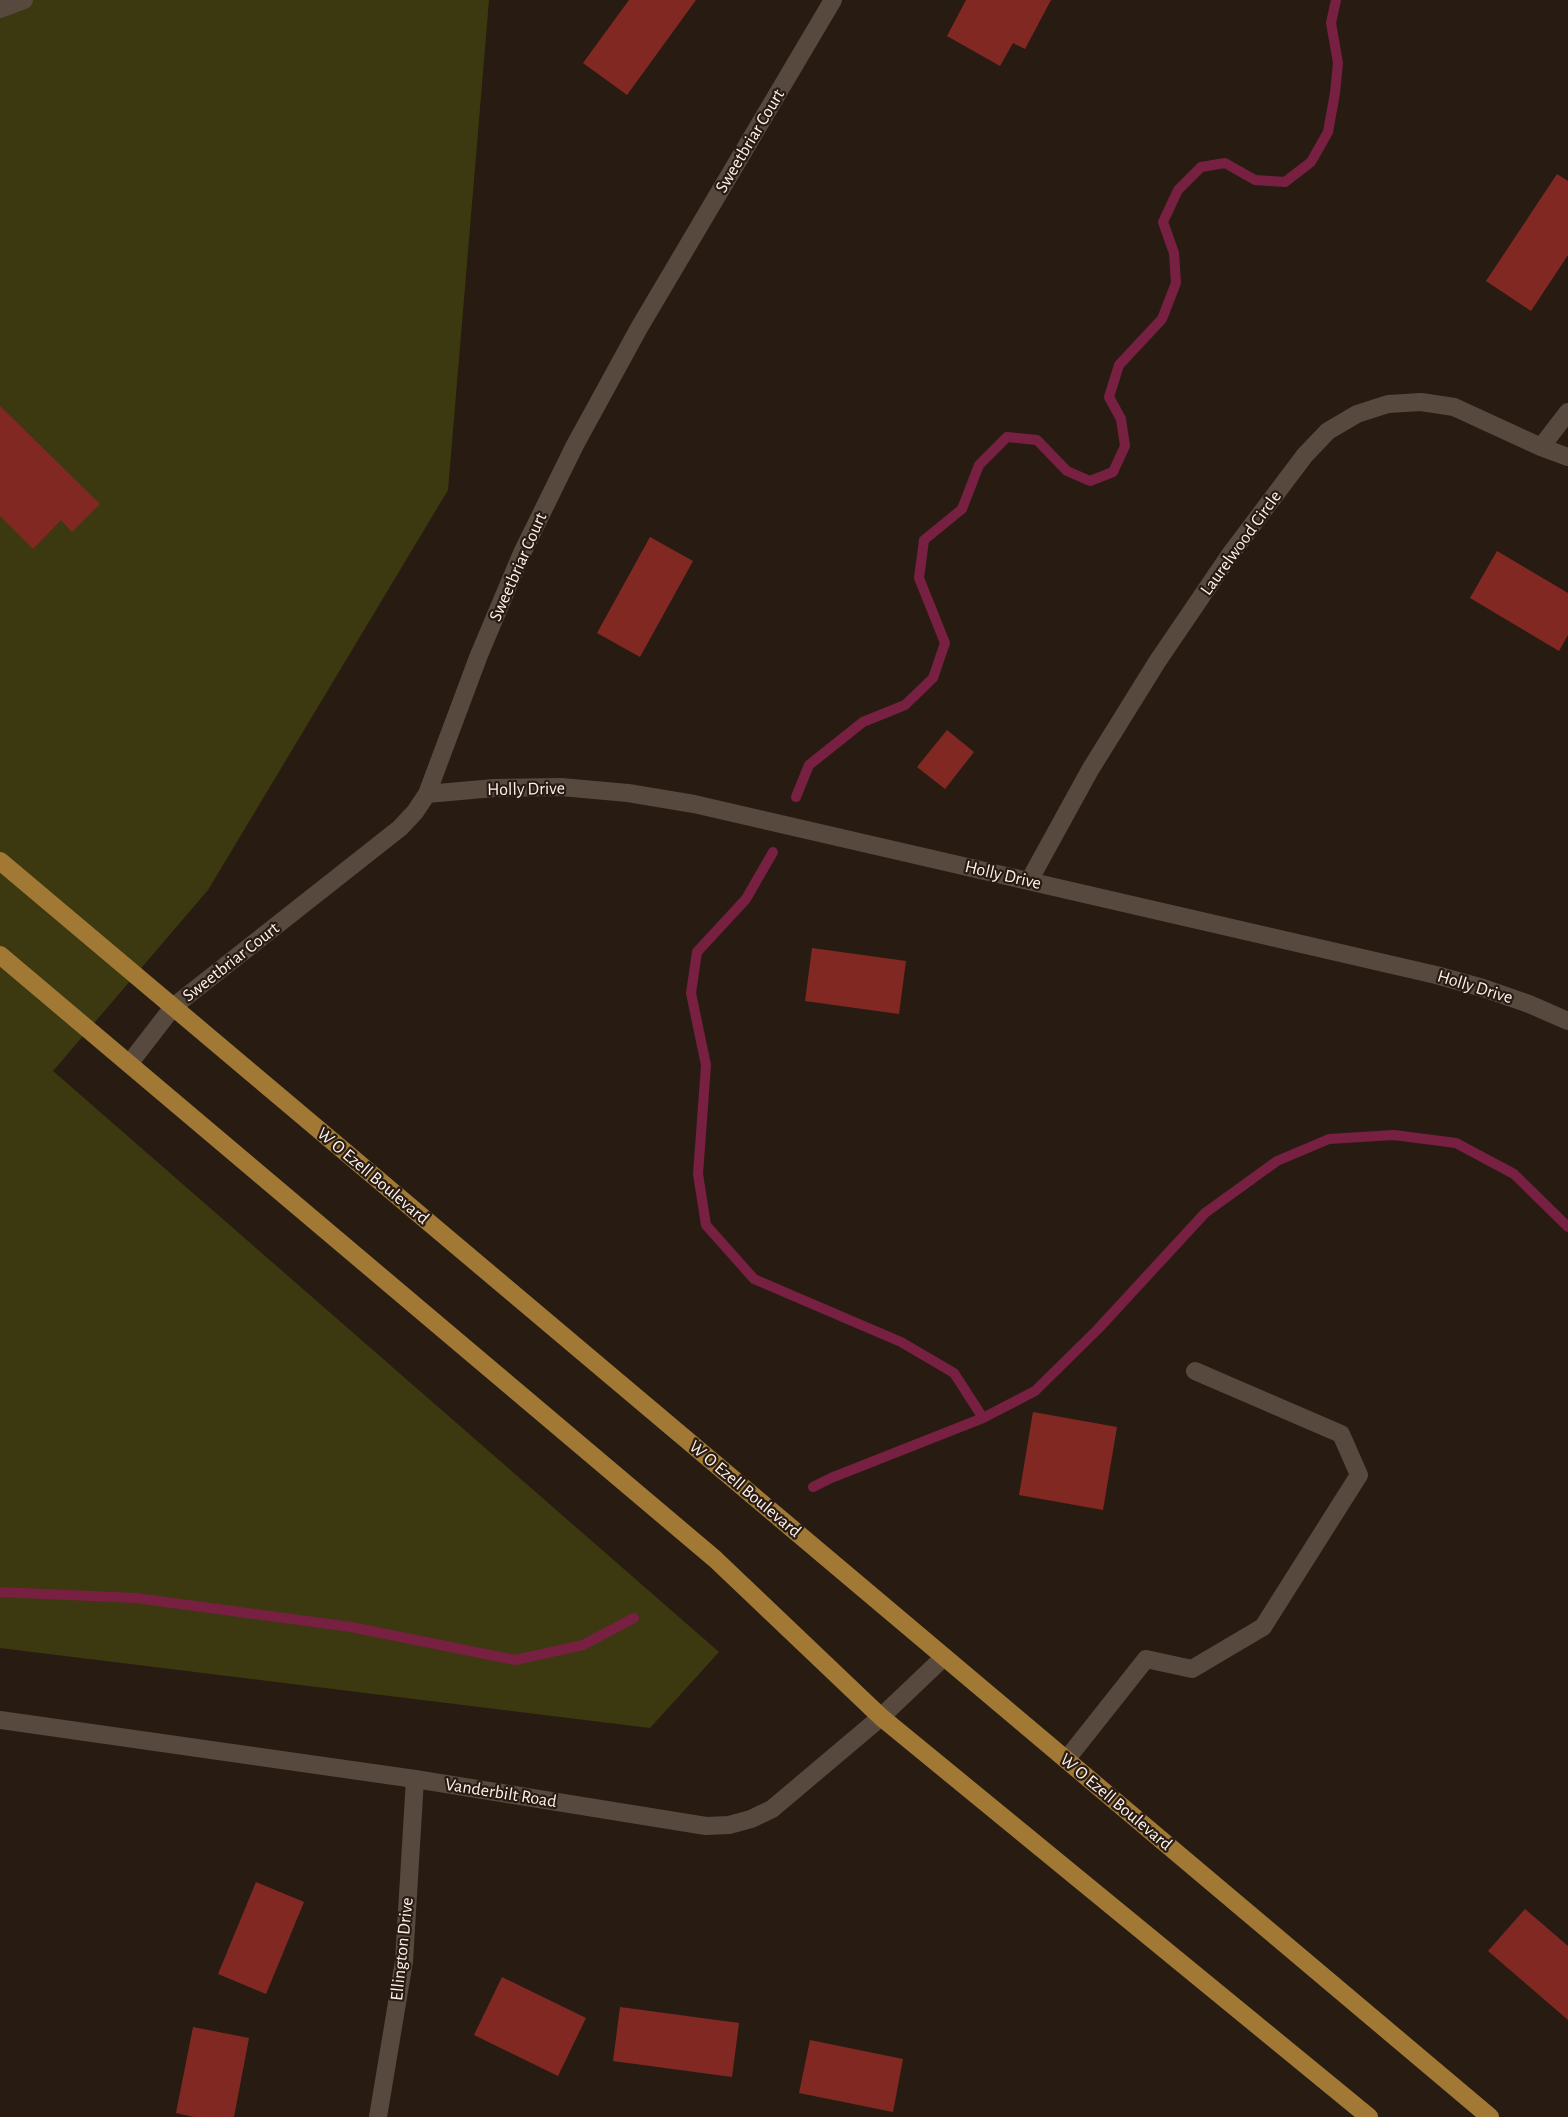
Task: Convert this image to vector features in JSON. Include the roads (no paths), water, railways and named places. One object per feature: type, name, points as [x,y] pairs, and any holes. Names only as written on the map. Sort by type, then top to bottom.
[{"type":"main road","name":"W O Ezell Boulevard","points":[[0,861],[1490,2117]]},
{"type":"main road","points":[[0,955],[715,1559],[881,1717],[1370,2117]]},
{"type":"street","points":[[0,9],[24,0]]},
{"type":"street","name":"Sweetbriar Court","points":[[129,1064],[173,1007],[400,828],[416,812],[427,795],[479,655],[522,554],[575,445],[639,328],[833,0]]},
{"type":"street","name":"Laurelwood Circle","points":[[1029,881],[1090,770],[1157,662],[1229,556],[1305,455],[1328,431],[1357,414],[1388,404],[1421,402],[1454,407],[1568,458]]},
{"type":"street","points":[[1541,447],[1568,411]]},
{"type":"street","name":"Holly Drive","points":[[427,795],[494,788],[561,787],[628,793],[694,804],[1436,975],[1529,1004],[1568,1021]]},
{"type":"street","points":[[1066,1760],[1146,1659],[1192,1669],[1263,1628],[1359,1475],[1341,1434],[1195,1371]]},
{"type":"street","name":"Vanderbilt Road","points":[[0,1720],[415,1779],[706,1826],[729,1825],[751,1819],[772,1809],[881,1717],[944,1657]]},
{"type":"street","name":"Ellington Drive","points":[[378,2117],[404,1961],[415,1779]]},
{"type":"waterway","points":[[796,797],[809,765],[863,722],[905,705],[933,678],[945,643],[919,578],[924,540],[962,509],[979,465],[1007,437],[1037,440],[1067,471],[1090,481],[1113,472],[1125,446],[1121,419],[1109,397],[1119,365],[1162,319],[1176,283],[1174,253],[1163,222],[1178,190],[1201,167],[1225,163],[1255,180],[1285,182],[1311,162],[1328,132],[1335,93],[1338,63],[1331,23],[1336,0]]},
{"type":"waterway","points":[[773,852],[746,899],[697,952],[691,993],[706,1065],[698,1174],[706,1225],[754,1279],[901,1342],[954,1373],[983,1418]]},
{"type":"waterway","points":[[813,1487],[983,1418],[1035,1391],[1098,1329],[1205,1213],[1277,1161],[1329,1139],[1394,1135],[1456,1143],[1514,1174],[1568,1227]]},
{"type":"waterway","points":[[0,1592],[136,1598],[351,1627],[515,1660],[583,1645],[634,1618]]}]
